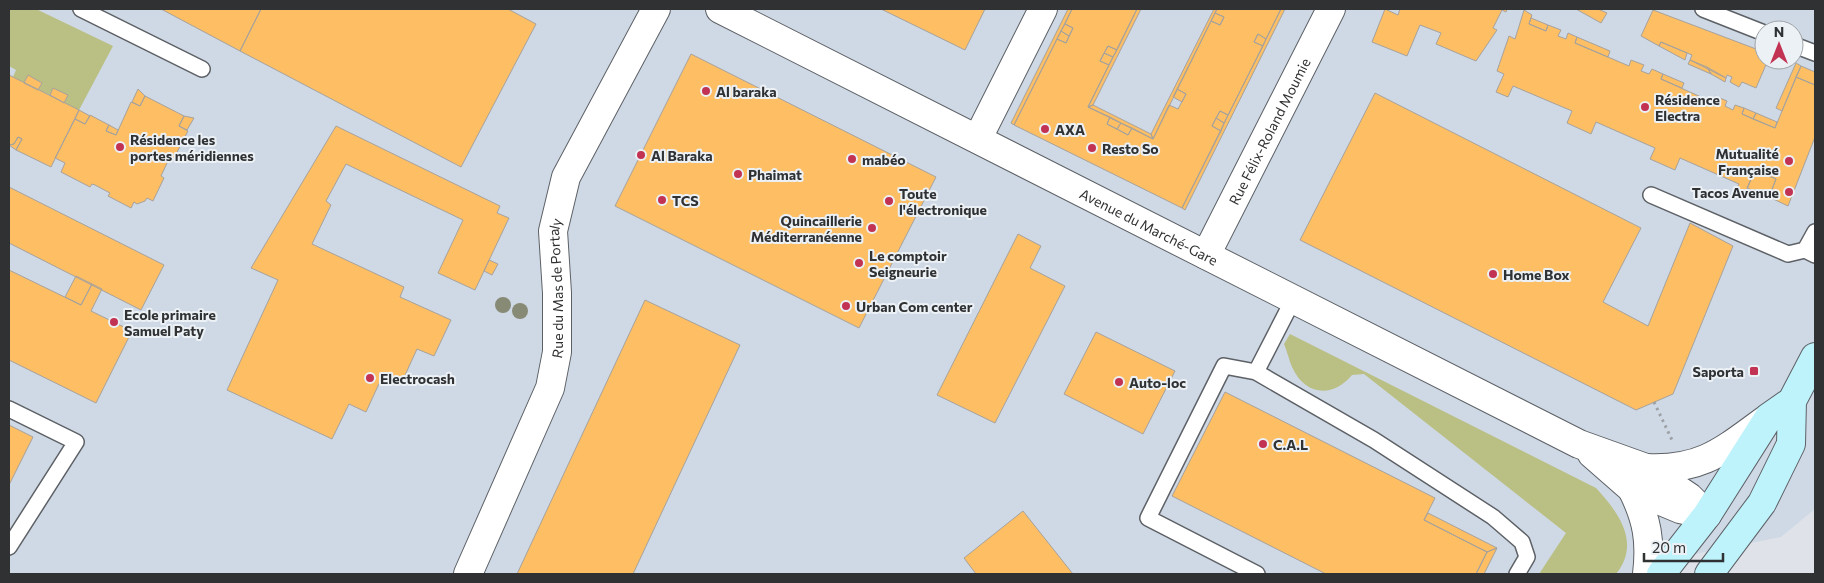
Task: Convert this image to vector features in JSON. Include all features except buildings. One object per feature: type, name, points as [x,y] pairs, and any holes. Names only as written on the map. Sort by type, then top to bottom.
[{"type":"main road","points":[[1710,574],[1762,503],[1791,444],[1792,401],[1815,357]]},
{"type":"main road","points":[[1661,574],[1707,515],[1770,417],[1792,401]]},
{"type":"main road","points":[[1707,515],[1738,535]]},
{"type":"street","name":"Rue du Mas de Portaly","points":[[468,574],[550,388],[555,369],[557,293],[553,231],[566,177],[656,9]]},
{"type":"street","name":"Avenue du Marché-Gare","points":[[720,9],[1580,444],[1639,478],[1680,509],[1707,515]]},
{"type":"street","points":[[978,138],[1043,9]]},
{"type":"street","name":"Rue Félix-Roland Moumie","points":[[1206,255],[1331,9]]},
{"type":"street","points":[[1639,478],[1683,468],[1709,459],[1770,417]]},
{"type":"street","name":"Avenue du Marché-Gare","points":[[1639,478],[1648,530],[1647,574]]},
{"type":"lane","points":[[80,9],[202,68]]},
{"type":"lane","points":[[1703,9],[1754,29]]},
{"type":"lane","points":[[1651,195],[1788,254],[1810,253],[1815,232]]},
{"type":"lane","points":[[1256,372],[1294,298]]},
{"type":"lane","points":[[1257,574],[1148,518],[1224,366],[1256,372],[1374,440],[1493,517],[1522,542],[1527,556],[1516,574]]},
{"type":"lane","points":[[9,409],[76,442],[9,547]]},
{"type":"path","points":[[1654,402],[1673,444]]},
{"type":"shaded area","points":[[9,9],[1815,9],[1815,509],[1781,537],[1680,557],[1665,574],[9,574]]},
{"type":"green space","points":[[9,9],[36,9],[113,46],[79,110],[64,103],[53,89],[50,95],[38,90],[42,83],[28,76],[24,83],[13,77],[16,70],[9,66]]},
{"type":"green space","points":[[1290,334],[1596,488],[1619,518],[1627,540],[1627,551],[1616,574],[1539,574],[1566,533],[1364,374],[1352,375],[1336,388],[1328,390],[1312,388],[1304,384],[1292,367],[1284,344]]},
{"type":"place","name":"Al baraka","points":[[706,91]]},
{"type":"place","name":"Résidence Electra","points":[[1645,107]]},
{"type":"place","name":"AXA","points":[[1045,129]]},
{"type":"place","name":"Résidence les portes méridiennes","points":[[120,147]]},
{"type":"place","name":"Resto So","points":[[1092,148]]},
{"type":"place","name":"Al Baraka","points":[[641,155]]},
{"type":"place","name":"mabéo","points":[[852,159]]},
{"type":"place","name":"Mutualité Française","points":[[1789,161]]},
{"type":"place","name":"Phaimat","points":[[738,174]]},
{"type":"place","name":"Tacos Avenue","points":[[1789,192]]},
{"type":"place","name":"TCS","points":[[662,200]]},
{"type":"place","name":"Toute l'électronique","points":[[889,201]]},
{"type":"place","name":"Quincaillerie Méditerranéenne","points":[[872,228]]},
{"type":"place","name":"Le comptoir Seigneurie","points":[[859,263]]},
{"type":"place","name":"Home Box","points":[[1493,274]]},
{"type":"place","name":"Urban Com center","points":[[846,306]]},
{"type":"place","name":"Ecole primaire Samuel Paty","points":[[114,322]]},
{"type":"place","name":"Saporta","points":[[1754,371]]},
{"type":"place","name":"Electrocash","points":[[370,378]]},
{"type":"place","name":"Auto-loc","points":[[1119,382]]},
{"type":"place","name":"C.A.L","points":[[1263,444]]}]
